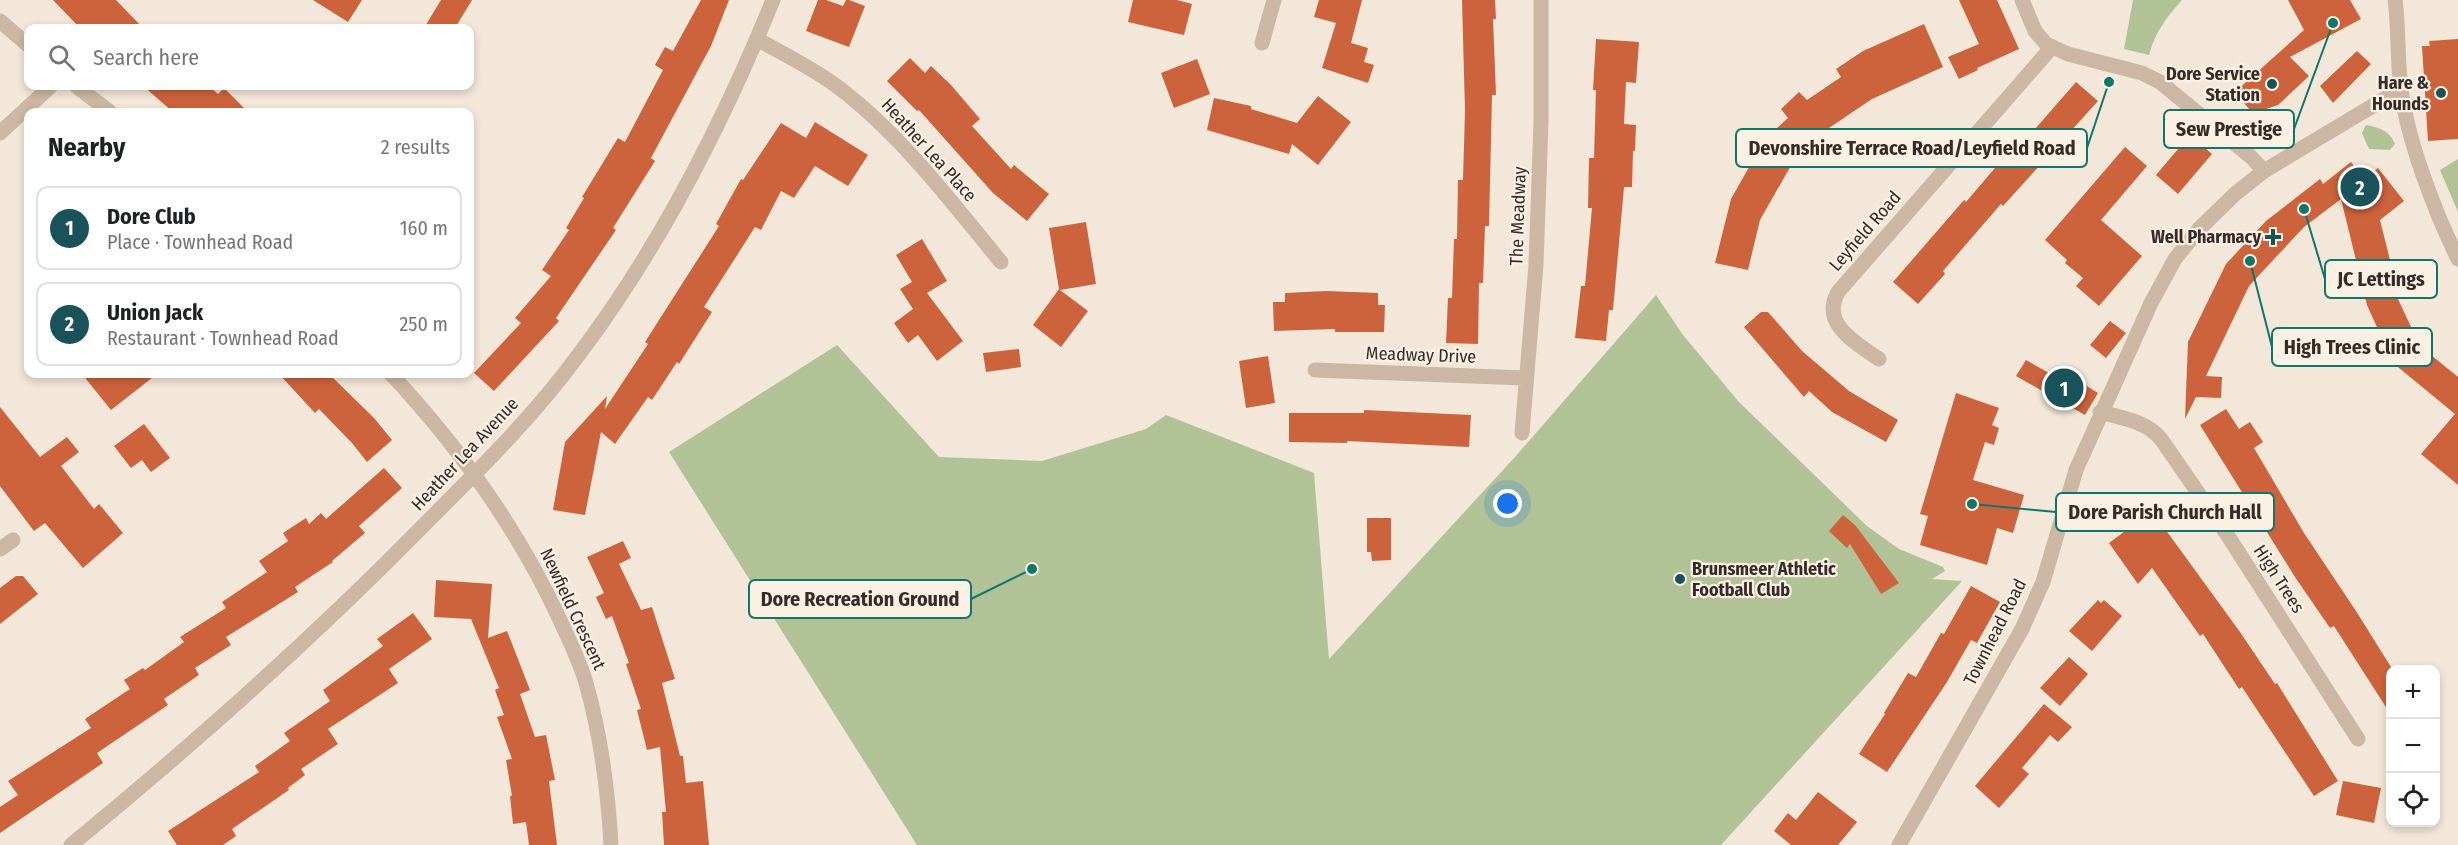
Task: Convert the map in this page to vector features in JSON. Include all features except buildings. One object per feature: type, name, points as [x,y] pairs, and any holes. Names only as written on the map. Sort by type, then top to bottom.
[{"type":"street","name":"Heather Lea Avenue","points":[[71,845],[167,766],[351,600],[474,475],[551,390],[623,291],[699,160],[757,39],[773,0]]},
{"type":"street","points":[[1262,43],[1274,0]]},
{"type":"street","name":"The Meadway","points":[[1522,433],[1536,265],[1541,122],[1541,0]]},
{"type":"street","points":[[2022,0],[2035,31],[2052,48],[2142,73],[2160,82],[2251,157],[2264,171]]},
{"type":"street","points":[[2395,0],[2401,89],[2425,179],[2458,259]]},
{"type":"street","points":[[0,21],[24,42]]},
{"type":"street","name":"Heather Lea Place","points":[[757,39],[810,68],[846,92],[886,127],[1001,262]]},
{"type":"street","name":"Leyfield Road","points":[[1879,358],[1839,328],[1833,316],[1832,303],[1838,292],[2052,48]]},
{"type":"street","name":"Townhead Road","points":[[1899,845],[2022,629],[2037,596],[2076,470],[2100,412],[2151,303],[2175,259],[2199,229],[2235,194],[2264,171],[2401,89]]},
{"type":"street","points":[[27,108],[47,90]]},
{"type":"street","points":[[81,90],[105,108]]},
{"type":"street","points":[[0,133],[24,111]]},
{"type":"street","name":"Meadway Drive","points":[[1315,370],[1525,378]]},
{"type":"street","name":"Newfield Crescent","points":[[394,378],[453,446],[501,512],[546,590],[585,681],[604,765],[611,845]]},
{"type":"street","name":"High Trees","points":[[2100,412],[2143,424],[2154,431],[2228,536],[2358,739]]},
{"type":"street","points":[[0,549],[13,540]]},
{"type":"green space","points":[[2133,0],[2182,0],[2154,39],[2149,55],[2124,49]]},
{"type":"green space","points":[[2366,125],[2383,130],[2395,144],[2390,150],[2369,149],[2362,133]]},
{"type":"green space","points":[[2458,159],[2458,212],[2440,170]]},
{"type":"green space","points":[[1656,295],[1683,335],[1739,402],[1867,526],[1899,549],[1943,567],[1945,571],[1932,579],[1962,581],[1721,845],[917,845],[669,452],[837,345],[939,457],[1042,461],[1146,429],[1166,415],[1314,473],[1329,659],[1515,457]]},
{"type":"place","name":"Sew Prestige","points":[[2333,23]]},
{"type":"place","name":"Devonshire Terrace Road/Leyfield Road","points":[[2109,82]]},
{"type":"place","name":"Dore Service Station","points":[[2272,84]]},
{"type":"place","name":"Hare & Hounds","points":[[2441,93]]},
{"type":"place","name":"Union Jack","points":[[2360,187]]},
{"type":"place","name":"JC Lettings","points":[[2304,209]]},
{"type":"place","name":"Well Pharmacy","points":[[2273,237]]},
{"type":"place","name":"High Trees Clinic","points":[[2250,261]]},
{"type":"place","name":"Dore Club","points":[[2064,388]]},
{"type":"place","name":"Dore Parish Church Hall","points":[[1972,504]]},
{"type":"place","name":"Dore Recreation Ground","points":[[1032,569]]},
{"type":"place","name":"Brunsmeer Athletic Football Club","points":[[1680,579]]}]
